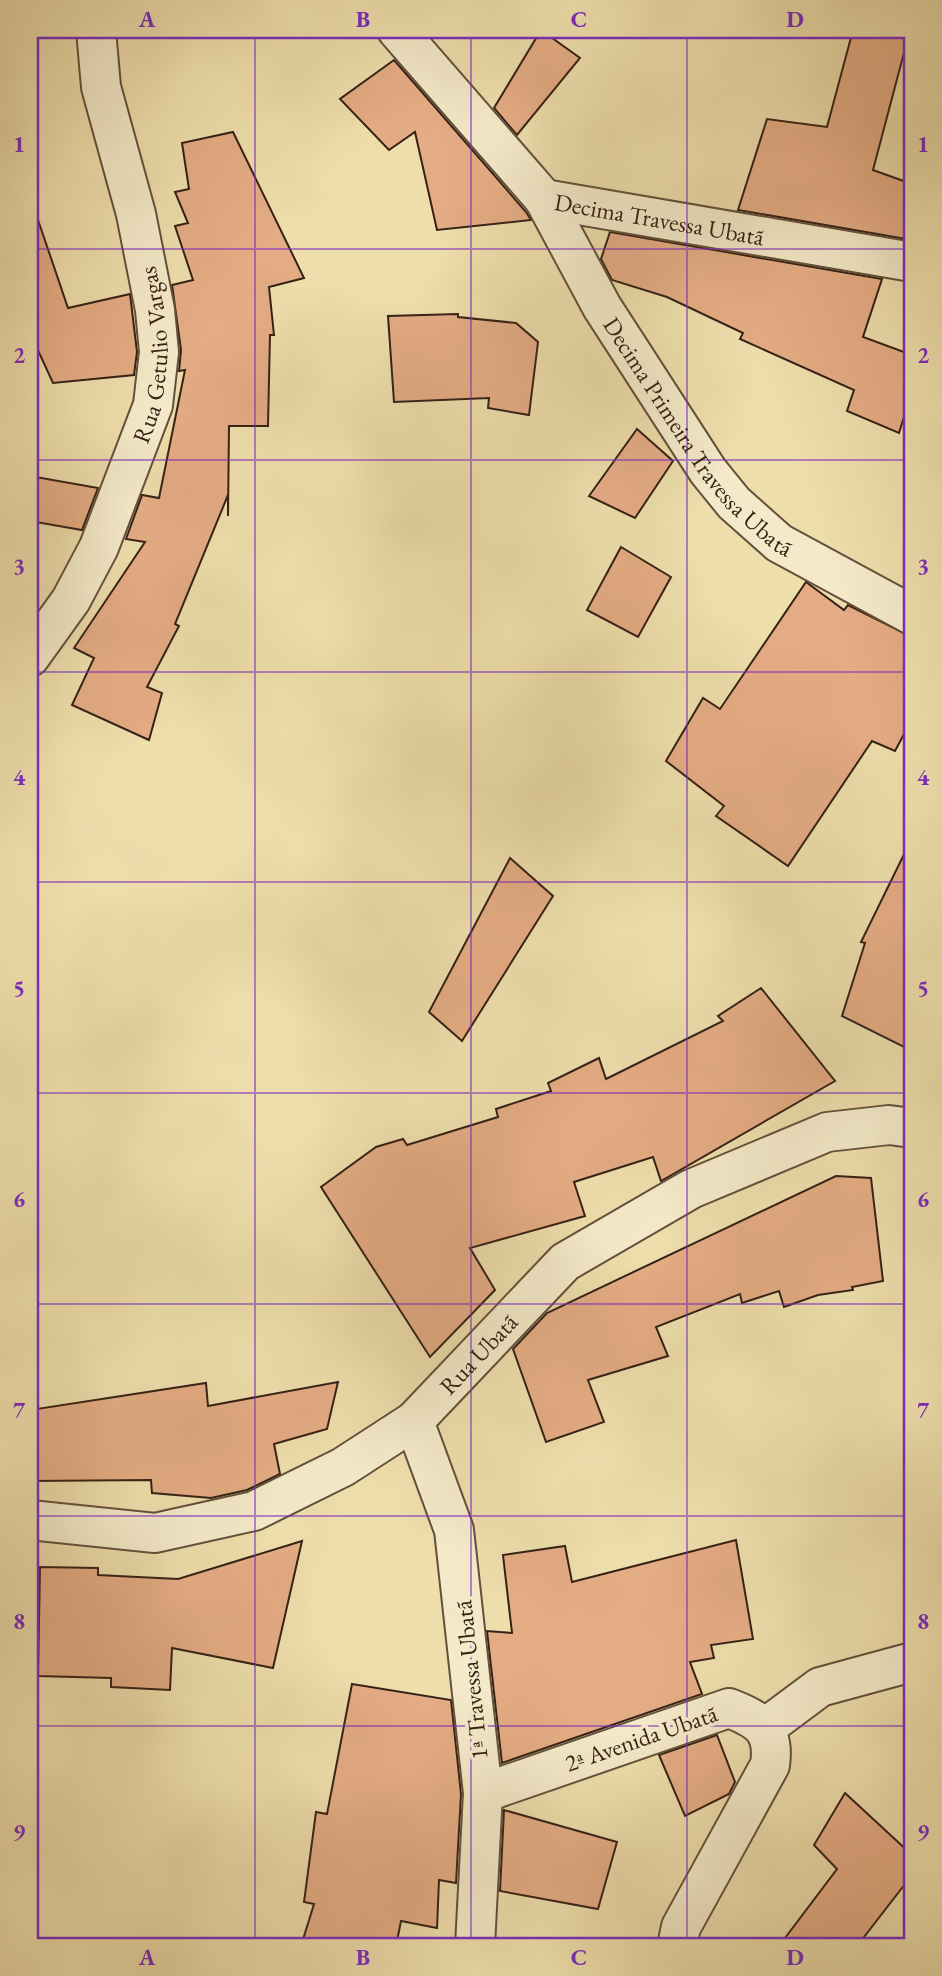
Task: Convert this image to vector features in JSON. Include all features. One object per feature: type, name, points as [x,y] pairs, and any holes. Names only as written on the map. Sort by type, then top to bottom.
[{"type":"street","name":"Rua Getulio Vargas","points":[[30,657],[71,600],[100,547],[153,405],[159,352],[155,310],[136,214],[101,88],[96,30]]},
{"type":"street","name":"Decima Travessa Ubatã","points":[[397,30],[544,198],[912,262]]},
{"type":"street","name":"Decima Primeira Travessa Ubatã","points":[[544,198],[602,307],[708,471],[734,503],[779,544],[912,615]]},
{"type":"street","name":"Rua Ubatã","points":[[30,1520],[155,1533],[254,1511],[343,1467],[414,1422],[565,1262],[691,1189],[827,1132],[889,1125],[912,1128]]},
{"type":"street","name":"1ª Travessa Ubatã","points":[[414,1422],[454,1530],[483,1793],[475,1946]]},
{"type":"street","points":[[677,1946],[681,1927],[770,1765],[773,1746],[765,1728],[820,1687],[912,1662]]},
{"type":"street","name":"2ª Avenida Ubatã","points":[[483,1793],[729,1708],[748,1715],[765,1728]]},
{"type":"building","points":[[541,30],[580,58],[517,135],[494,108]]},
{"type":"building","points":[[853,30],[910,30],[873,170],[912,184],[912,240],[738,210],[767,119],[827,127]]},
{"type":"building","points":[[394,60],[531,220],[437,230],[415,132],[389,150],[340,99]]},
{"type":"building","points":[[233,132],[304,278],[269,287],[274,335],[270,335],[268,426],[229,426],[228,516],[228,495],[175,624],[179,626],[147,687],[162,693],[149,740],[72,705],[94,658],[74,648],[145,542],[126,539],[142,495],[159,498],[185,370],[179,371],[181,350],[172,285],[193,280],[175,226],[188,223],[175,192],[189,189],[182,143]]},
{"type":"building","points":[[37,217],[68,308],[130,294],[137,352],[134,375],[53,383],[30,333],[30,218]]},
{"type":"building","points":[[610,232],[882,279],[863,337],[912,355],[912,391],[899,433],[847,411],[854,390],[740,339],[743,333],[667,297],[612,280],[601,259]]},
{"type":"building","points":[[458,314],[458,317],[516,323],[538,342],[529,415],[488,408],[489,398],[394,402],[388,316]]},
{"type":"building","points":[[637,429],[673,461],[635,518],[589,496]]},
{"type":"building","points":[[30,476],[98,488],[82,530],[30,521]]},
{"type":"building","points":[[621,547],[671,577],[638,637],[587,610]]},
{"type":"building","points":[[806,582],[844,610],[848,605],[912,637],[912,719],[895,751],[872,741],[788,866],[716,816],[724,806],[666,761],[703,698],[720,709]]},
{"type":"building","points":[[912,838],[912,1051],[842,1016],[865,943],[861,942]]},
{"type":"building","points":[[510,858],[553,896],[462,1041],[429,1012]]},
{"type":"building","points":[[761,988],[835,1081],[661,1181],[653,1157],[574,1182],[585,1216],[470,1248],[495,1290],[430,1357],[321,1187],[376,1147],[403,1139],[407,1145],[498,1117],[496,1109],[551,1091],[548,1083],[599,1058],[606,1079],[723,1021],[718,1016]]},
{"type":"building","points":[[836,1176],[871,1178],[883,1281],[852,1287],[853,1290],[818,1295],[784,1307],[779,1291],[742,1303],[740,1294],[656,1327],[668,1356],[588,1380],[604,1422],[546,1442],[513,1349],[547,1313]]},
{"type":"building","points":[[338,1382],[327,1429],[274,1444],[280,1474],[247,1490],[211,1498],[152,1493],[151,1480],[30,1481],[30,1410],[206,1383],[208,1406]]},
{"type":"building","points":[[736,1540],[753,1639],[711,1645],[714,1658],[690,1662],[702,1694],[502,1763],[487,1631],[512,1633],[503,1555],[565,1546],[572,1582]]},
{"type":"building","points":[[302,1541],[273,1668],[172,1648],[170,1690],[111,1687],[111,1678],[38,1676],[40,1567],[98,1568],[98,1575],[178,1579]]},
{"type":"building","points":[[352,1684],[451,1700],[461,1794],[456,1883],[439,1880],[437,1928],[401,1921],[396,1946],[301,1946],[314,1904],[304,1902],[316,1812],[327,1814]]},
{"type":"building","points":[[717,1735],[735,1782],[729,1794],[685,1816],[659,1755]]},
{"type":"building","points":[[845,1793],[912,1855],[912,1875],[857,1946],[779,1946],[837,1869],[814,1845]]},
{"type":"building","points":[[504,1810],[617,1842],[598,1909],[500,1891]]}]
